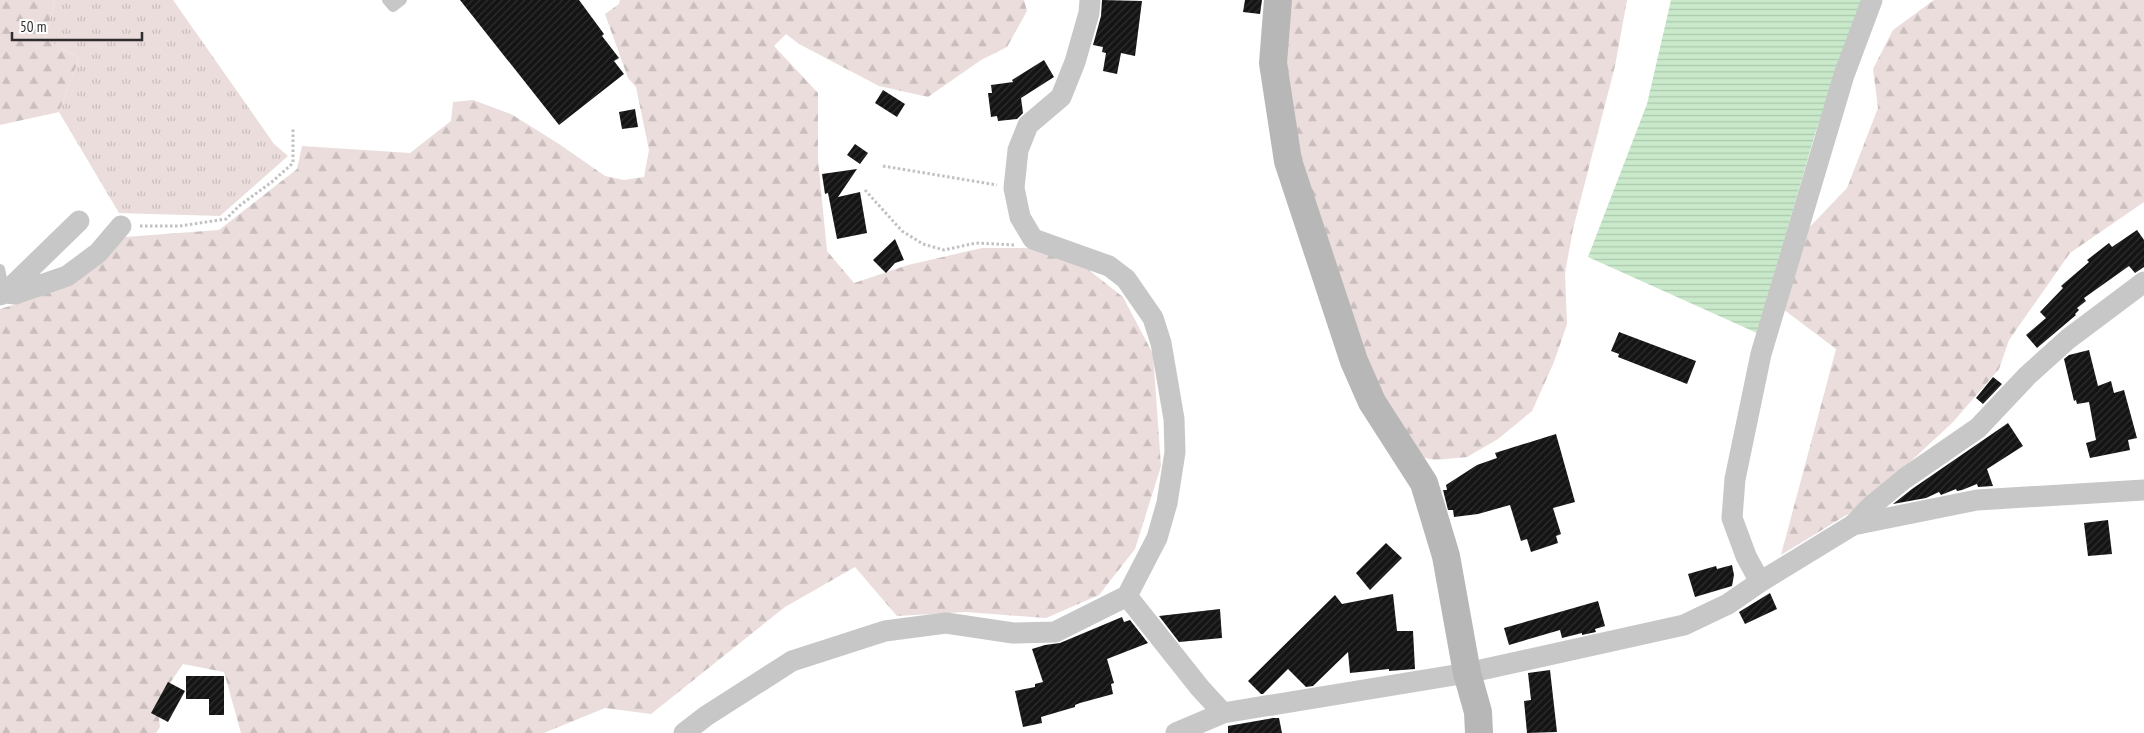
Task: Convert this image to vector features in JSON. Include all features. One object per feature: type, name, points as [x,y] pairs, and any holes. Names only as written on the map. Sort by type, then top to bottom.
[{"type":"street","points":[[684,733],[706,716],[792,661],[885,631],[946,624],[1013,633],[1055,632],[1127,596],[1157,538],[1167,503],[1175,452],[1174,420],[1161,342],[1153,318],[1126,279],[1109,266],[1033,239],[1020,217],[1014,188],[1018,150],[1028,126],[1061,96],[1075,62],[1089,12],[1090,0]]},
{"type":"street","points":[[1278,0],[1273,63],[1288,161],[1354,362],[1372,402],[1424,483],[1446,556],[1467,673],[1478,712],[1479,733]]},
{"type":"street","points":[[1760,582],[1746,556],[1732,518],[1735,479],[1761,354],[1844,75],[1872,0]]},
{"type":"street","points":[[2,294],[79,221]]},
{"type":"street","points":[[2,294],[15,294],[67,276],[98,253],[121,226]]},
{"type":"street","points":[[1176,733],[1223,713],[1467,673],[1684,625],[1728,604],[1760,582],[1854,525],[1870,507],[1904,479],[1978,428],[2027,376],[2068,339],[2144,282]]},
{"type":"street","points":[[1854,525],[1977,500],[2144,490]]},
{"type":"street","points":[[1127,596],[1200,688],[1223,713]]},
{"type":"lane","points":[[387,0],[392,7],[402,0]]},
{"type":"lane","points":[[0,269],[2,294]]},
{"type":"path","points":[[121,226],[180,226],[226,219],[239,206],[273,181],[293,163],[293,128]]},
{"type":"path","points":[[883,166],[1014,188]]},
{"type":"path","points":[[865,190],[902,231],[923,244],[944,250],[976,243],[1019,245],[1033,239]]},
{"type":"green space","points":[[0,0],[55,0],[45,39],[79,58],[59,112],[0,125]]},
{"type":"green space","points":[[55,0],[173,0],[274,144],[288,156],[220,216],[119,213],[59,112],[79,58],[45,39]]},
{"type":"green space","points":[[620,0],[1024,0],[1027,11],[1007,47],[981,60],[928,97],[879,86],[799,44],[786,34],[774,46],[818,93],[818,160],[827,251],[854,283],[908,265],[982,248],[1036,248],[1075,259],[1123,297],[1153,354],[1161,466],[1135,549],[1099,595],[1046,618],[966,612],[897,616],[855,567],[785,607],[651,714],[605,708],[544,733],[241,733],[224,672],[183,664],[157,702],[160,727],[156,733],[0,733],[0,309],[29,300],[125,237],[219,230],[297,169],[302,146],[410,153],[451,121],[453,102],[473,100],[511,114],[605,176],[624,180],[644,177],[649,150],[636,87],[628,78],[605,14],[619,4]]},
{"type":"green space","points":[[1285,0],[1627,0],[1615,66],[1573,229],[1565,273],[1567,324],[1554,362],[1532,411],[1498,439],[1467,457],[1435,460],[1415,456],[1357,359],[1297,167],[1283,54]]},
{"type":"green space","points":[[1934,0],[2144,0],[2144,202],[2070,253],[2009,340],[1999,369],[1953,422],[1866,503],[1781,555],[1836,349],[1783,309],[1801,236],[1847,188],[1878,108],[1873,69],[1893,30]]},
{"type":"shaded area","points":[[1671,0],[1863,0],[1815,134],[1757,333],[1588,257],[1647,104]]},
{"type":"building","points":[[460,0],[579,0],[604,34],[602,36],[619,58],[614,61],[624,74],[559,125]]},
{"type":"building","points":[[1102,0],[1142,1],[1135,56],[1121,53],[1117,74],[1103,71],[1106,53],[1102,52],[1103,47],[1093,45],[1101,16]]},
{"type":"building","points":[[1245,0],[1262,0],[1260,14],[1243,12]]},
{"type":"building","points":[[1044,60],[1054,77],[1021,98],[1023,113],[1017,119],[998,121],[997,116],[991,117],[988,93],[992,93],[991,85],[1013,82],[1012,80]]},
{"type":"building","points":[[883,90],[905,104],[897,117],[875,103]]},
{"type":"building","points":[[635,109],[638,127],[622,129],[619,112]]},
{"type":"building","points":[[855,144],[868,153],[860,164],[847,155]]},
{"type":"building","points":[[857,169],[838,197],[860,192],[867,233],[837,239],[828,193],[825,194],[822,174]]},
{"type":"building","points":[[2137,230],[2144,240],[2144,267],[2135,273],[2129,266],[2084,298],[2086,301],[2077,308],[2079,310],[2076,315],[2037,348],[2026,335],[2046,318],[2040,312],[2063,288],[2061,286],[2089,262],[2087,260],[2109,243],[2112,247]]},
{"type":"building","points":[[895,239],[904,260],[895,263],[886,273],[873,260]]},
{"type":"building","points":[[1619,332],[1696,361],[1687,384],[1618,357],[1619,354],[1611,351]]},
{"type":"building","points":[[2089,350],[2098,386],[2111,381],[2114,393],[2124,390],[2137,438],[2128,440],[2130,450],[2090,458],[2086,443],[2096,440],[2089,402],[2077,404],[2076,400],[2074,401],[2064,359],[2069,355]]},
{"type":"building","points":[[1993,377],[2002,384],[1983,404],[1976,398]]},
{"type":"building","points":[[2008,423],[2023,446],[1987,469],[1993,486],[1978,487],[1977,484],[1941,495],[1939,492],[1926,498],[1893,504],[1912,489]]},
{"type":"building","points":[[1556,434],[1575,502],[1553,508],[1561,534],[1556,536],[1558,543],[1531,552],[1527,539],[1521,541],[1510,505],[1478,514],[1454,517],[1453,510],[1448,510],[1443,490],[1447,490],[1446,485],[1477,465],[1497,458],[1495,453]]},
{"type":"building","points":[[2108,520],[2112,554],[2088,556],[2084,523]]},
{"type":"building","points":[[1386,543],[1402,558],[1370,590],[1356,573]]},
{"type":"building","points":[[1732,565],[1734,575],[1732,586],[1695,597],[1688,574],[1716,566],[1717,569]]},
{"type":"building","points":[[1770,593],[1777,609],[1745,624],[1739,612]]},
{"type":"building","points":[[1393,594],[1397,631],[1413,631],[1415,669],[1389,671],[1389,669],[1350,673],[1348,652],[1313,686],[1306,687],[1288,669],[1263,694],[1248,681],[1335,595],[1342,604]]},
{"type":"building","points":[[1598,601],[1605,626],[1595,629],[1596,632],[1562,638],[1560,630],[1509,645],[1504,628]]},
{"type":"building","points":[[1220,609],[1222,638],[1179,642],[1159,616]]},
{"type":"building","points":[[1122,617],[1124,622],[1130,620],[1148,643],[1107,659],[1114,683],[1111,684],[1113,694],[1041,717],[1042,723],[1023,727],[1015,691],[1035,687],[1035,684],[1043,682],[1032,649],[1060,643]]},
{"type":"building","points":[[1550,670],[1557,732],[1527,733],[1524,701],[1531,700],[1528,673]]},
{"type":"building","points":[[186,676],[224,676],[224,715],[209,715],[209,699],[186,699]]},
{"type":"building","points":[[168,682],[185,691],[168,722],[151,713]]},
{"type":"building","points":[[1279,718],[1282,733],[1228,733],[1228,726]]}]
